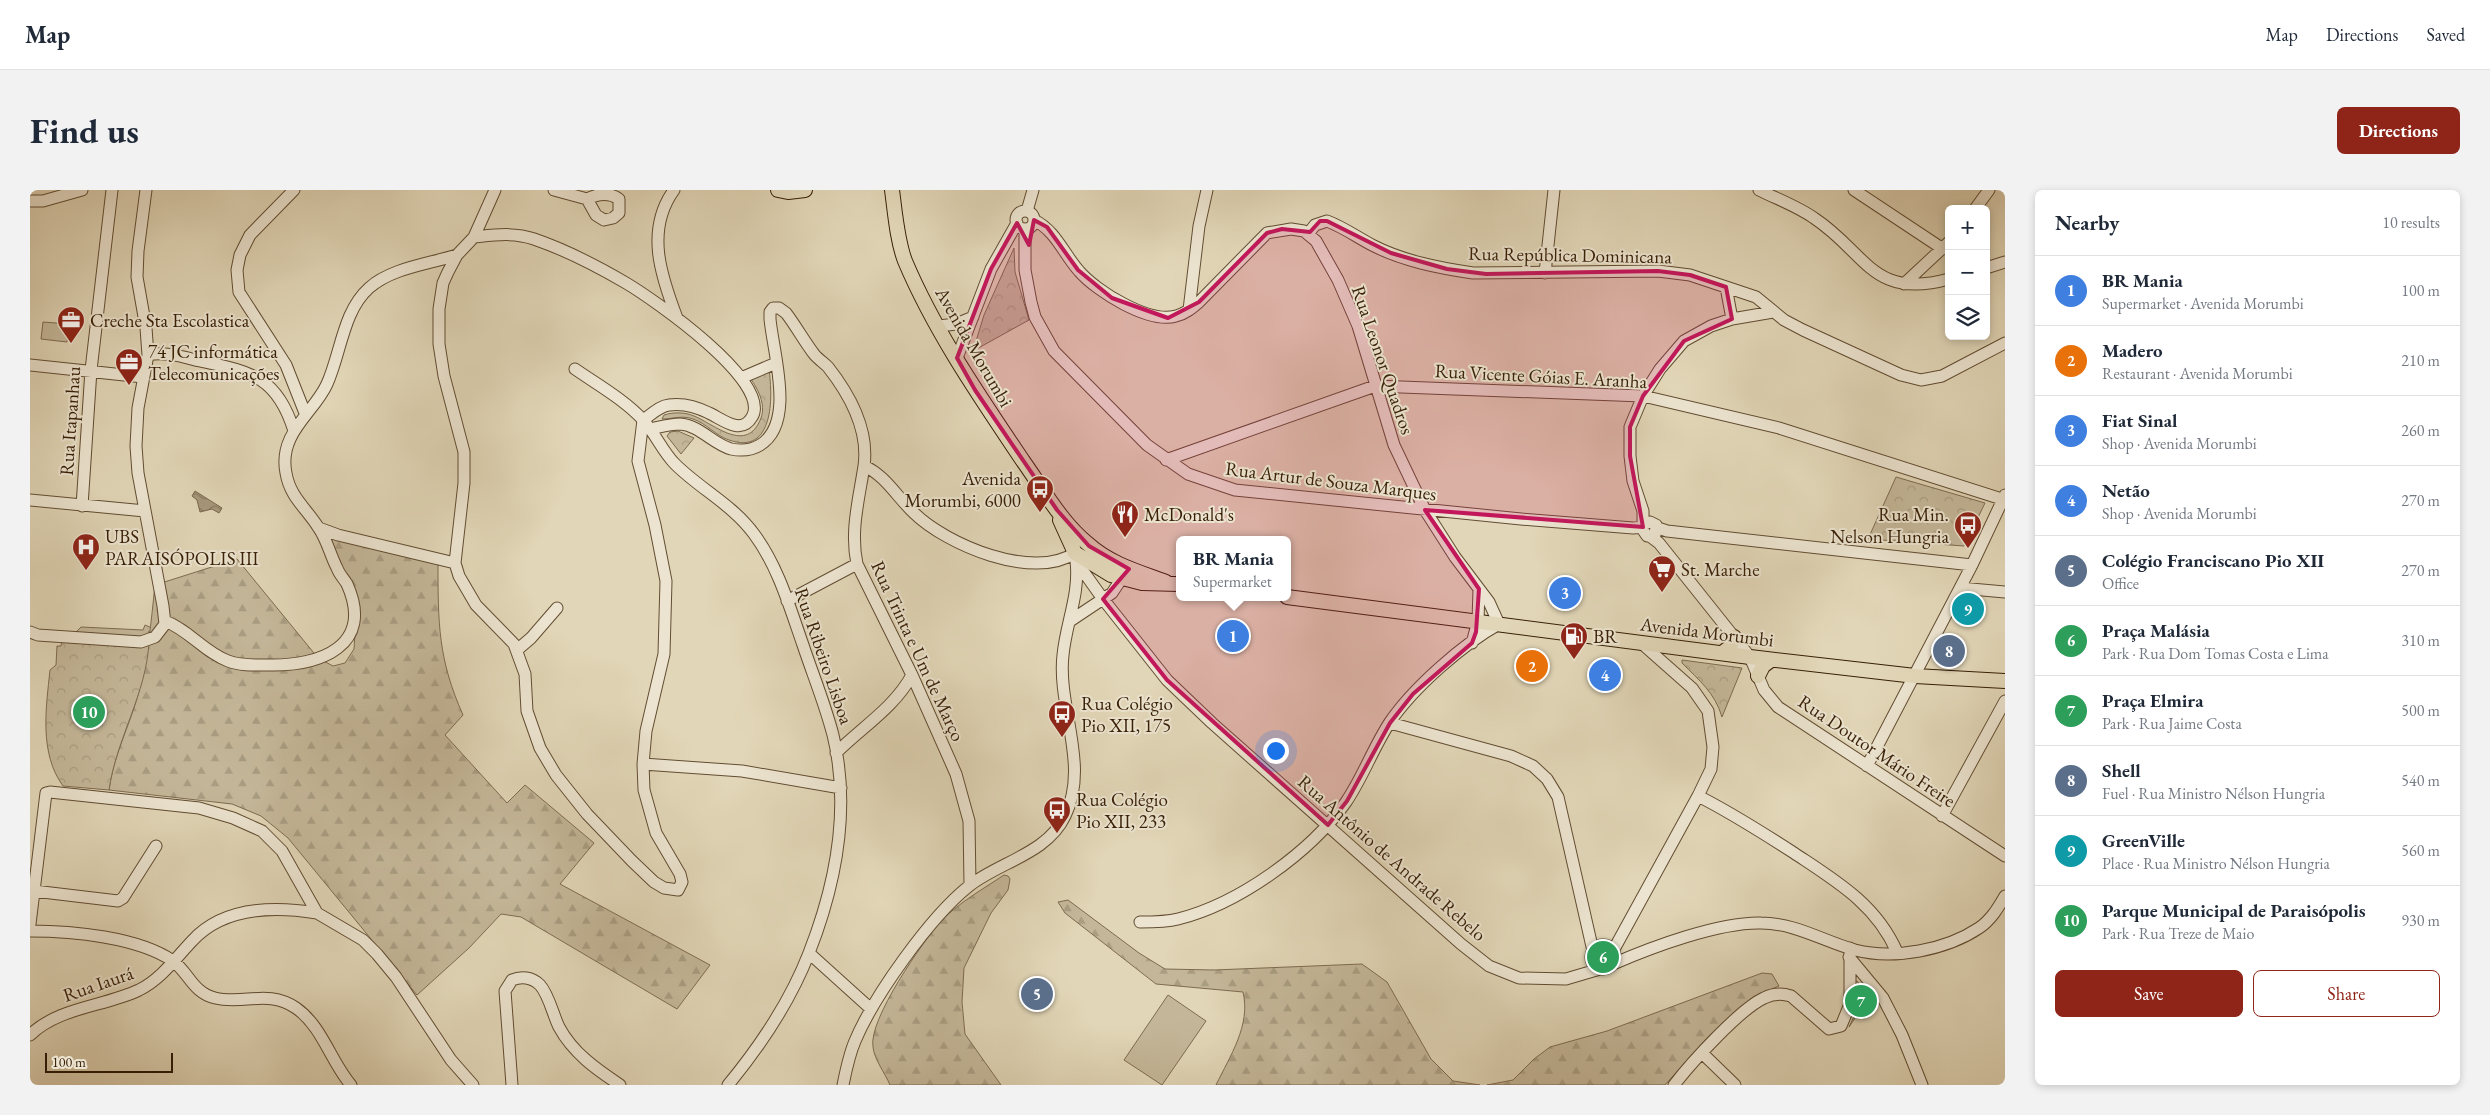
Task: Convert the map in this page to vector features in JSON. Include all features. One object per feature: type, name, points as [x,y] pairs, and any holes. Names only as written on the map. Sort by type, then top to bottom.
[{"type":"main road","points":[[778,190],[788,192],[805,190]]},
{"type":"main road","name":"Avenida Morumbi","points":[[892,190],[904,259],[975,390],[1057,510],[1089,546],[1124,571],[1173,583]]},
{"type":"main road","name":"Avenida Morumbi","points":[[1057,510],[1075,553]]},
{"type":"main road","points":[[1075,553],[1089,551],[1124,571]]},
{"type":"main road","name":"Avenida Morumbi","points":[[1291,598],[1771,660],[1915,676],[2005,681]]},
{"type":"main road","points":[[1722,654],[1730,647],[1734,637]]},
{"type":"main road","points":[[1758,676],[1763,666],[1771,660]]},
{"type":"street","points":[[30,201],[43,201],[82,190]]},
{"type":"street","name":"Rua Itapanhau","points":[[82,506],[91,370],[112,190]]},
{"type":"street","points":[[31,633],[141,642],[155,637],[163,628],[165,621],[138,473],[136,446],[138,408],[148,355],[146,328],[137,277],[138,251],[146,190]]},
{"type":"street","points":[[294,190],[245,243],[237,270],[237,280],[244,301],[269,336],[292,378],[305,413]]},
{"type":"street","points":[[474,237],[514,234],[533,239],[603,270],[677,318],[741,378],[753,400],[754,411],[747,423],[741,426],[730,424],[698,409],[679,405],[664,406],[646,424],[638,461],[655,525],[666,581],[664,654],[646,731],[643,764],[647,805],[662,845],[680,874],[682,882],[678,890],[664,888],[632,861],[587,814],[556,775],[540,748],[527,711],[525,674],[517,650],[514,644],[476,605],[459,576],[455,562],[464,483],[464,452],[444,376],[438,323],[443,283],[457,255],[474,237],[495,190]]},
{"type":"street","points":[[554,190],[587,199]]},
{"type":"street","points":[[674,190],[661,219],[658,251],[663,282],[677,318]]},
{"type":"street","points":[[1021,226],[1030,227],[1032,190]]},
{"type":"street","points":[[1189,310],[1197,240],[1207,190]]},
{"type":"street","points":[[1545,273],[1554,190]]},
{"type":"street","points":[[1759,190],[1814,218],[1871,270],[1904,284],[1920,285],[1945,280]]},
{"type":"street","points":[[1854,190],[1945,244]]},
{"type":"street","points":[[1978,205],[1989,190]]},
{"type":"street","points":[[1021,226],[1017,215],[1030,215],[1052,233],[1088,280],[1112,298],[1136,310],[1168,318],[1189,310],[1267,233],[1291,229],[1304,231],[1308,234]]},
{"type":"street","name":"Rua República Dominicana","points":[[1308,234],[1315,225],[1327,221],[1372,246],[1423,264],[1486,274],[1658,271],[1690,275],[1756,297],[1773,312],[1790,323],[1829,343],[1901,375],[1920,380],[1942,376],[2005,342]]},
{"type":"street","points":[[957,358],[991,269],[1021,226]]},
{"type":"street","name":"Rua Artur de Souza Marques","points":[[1021,226],[1030,302],[1035,316],[1054,351],[1147,445],[1166,460],[1199,479],[1235,490],[1972,565]]},
{"type":"street","name":"Rua Leonor Quadros","points":[[1308,234],[1316,241],[1338,280],[1358,326],[1394,445],[1425,510],[1455,557],[1492,607],[1500,624]]},
{"type":"street","points":[[1904,284],[1945,246]]},
{"type":"street","points":[[165,621],[189,634],[214,655],[230,662],[294,665],[331,653],[346,642],[350,636],[354,618],[352,602],[346,582],[337,570],[319,528],[295,499],[286,474],[286,450],[294,431],[305,413],[324,389],[353,309],[368,289],[389,275],[457,255]]},
{"type":"street","points":[[1990,267],[2005,262]]},
{"type":"street","points":[[1726,287],[1732,319]]},
{"type":"street","name":"Rua Trinta e Um de Março","points":[[646,424],[682,424],[730,448],[746,450],[760,445],[772,434],[778,420],[779,380],[770,319],[771,309],[776,307],[786,313],[796,325],[814,355],[827,367],[853,407],[863,438],[864,466],[855,518],[854,552],[857,564],[912,675],[964,796],[969,821],[970,885]]},
{"type":"street","name":"Rua Doutor Mário Freire","points":[[1773,312],[1732,319],[1711,326],[1684,341],[1660,369],[1643,396],[1630,426],[1630,456],[1633,481],[1651,531],[1750,657],[1764,690],[1778,706],[2005,856]]},
{"type":"street","points":[[939,326],[956,324],[973,317]]},
{"type":"street","points":[[148,355],[160,353],[184,357],[239,369],[256,376],[269,386],[290,415],[294,431]]},
{"type":"street","points":[[741,378],[776,363]]},
{"type":"street","points":[[30,365],[143,377]]},
{"type":"street","name":"Rua Ribeiro Lisboa","points":[[574,369],[621,400],[646,424],[673,462],[720,499],[753,533],[769,558],[787,601],[826,712],[836,753],[841,788],[841,830],[831,881],[817,933],[788,999],[765,1037],[728,1085]]},
{"type":"street","name":"Rua Vicente Góias E. Aranha","points":[[1166,460],[1375,386],[1643,396],[1779,428],[2004,498]]},
{"type":"street","points":[[843,1085],[855,1040],[871,1009],[914,946],[944,910],[970,885],[1046,840],[1066,816],[1074,780],[1074,758],[1062,674],[1062,654],[1077,585],[1075,553],[1060,561],[1052,562],[1013,560],[977,552],[935,531],[913,512],[876,473],[864,466]]},
{"type":"street","points":[[1867,766],[1972,565],[2004,498]]},
{"type":"street","points":[[30,500],[146,511]]},
{"type":"street","points":[[319,528],[347,537],[455,562]]},
{"type":"street","name":"Rua Antônio de Andrade Rebelo","points":[[1075,553],[1083,571],[1103,599],[1168,680],[1212,723],[1461,944],[1489,966],[1519,978],[1566,980],[1581,975],[1606,956],[1621,935],[1711,769],[1713,748],[1708,711],[1692,688],[1640,642]]},
{"type":"street","points":[[787,601],[857,564]]},
{"type":"street","points":[[1070,621],[1112,593],[1124,571]]},
{"type":"street","points":[[1960,588],[2005,592]]},
{"type":"street","points":[[1472,643],[1478,622],[1479,589]]},
{"type":"street","points":[[517,650],[532,638],[557,608]]},
{"type":"street","points":[[1140,922],[1178,919],[1197,913],[1242,892],[1295,856],[1328,825],[1347,800],[1390,723],[1412,694],[1472,643],[1500,624]]},
{"type":"street","points":[[836,753],[863,726],[893,704],[912,675]]},
{"type":"street","points":[[1942,816],[2005,701]]},
{"type":"street","points":[[1390,723],[1511,756],[1533,766],[1547,779],[1558,797],[1589,934],[1606,956],[1745,923],[1780,923],[1849,952],[1924,950],[1969,934],[1990,918],[2005,896]]},
{"type":"street","points":[[643,764],[742,771],[841,788]]},
{"type":"street","points":[[30,924],[44,796],[50,792],[199,808],[242,822],[262,831],[276,843],[294,870],[317,913],[363,940],[377,954],[396,977],[451,1060],[473,1085]]},
{"type":"street","points":[[1698,796],[1760,831],[1854,894],[1880,921],[1897,952]]},
{"type":"street","points":[[34,891],[118,901],[123,898],[156,846]]},
{"type":"street","name":"Rua Iaurá","points":[[30,1035],[49,1020],[139,990],[175,962],[204,928],[232,915],[251,911],[292,909],[317,913]]},
{"type":"street","points":[[30,931],[120,940],[149,948],[175,962],[197,989],[215,998],[228,1000],[266,997],[280,1000],[296,1008],[317,1030],[346,1082]]},
{"type":"street","points":[[1674,1085],[1702,1053],[1758,1001],[1775,994],[1790,996],[1826,1027],[1838,1028],[1847,1017],[1850,1004],[1849,952]]},
{"type":"street","points":[[1849,952],[1883,998],[1902,1034],[1922,1085]]},
{"type":"street","points":[[809,954],[871,1009]]},
{"type":"street","points":[[512,1085],[505,991],[512,980],[523,978],[529,978],[542,987],[559,1026],[573,1048],[588,1062],[620,1085]]},
{"type":"street","points":[[1702,1053],[1735,1085]]},
{"type":"highlighted area","points":[[1034,220],[1047,227],[1078,270],[1112,298],[1168,318],[1199,302],[1267,233],[1282,229],[1310,232],[1320,221],[1327,221],[1391,253],[1447,269],[1486,274],[1658,271],[1690,275],[1726,287],[1732,319],[1684,341],[1643,396],[1630,427],[1630,456],[1643,527],[1425,510],[1479,589],[1476,632],[1472,643],[1413,694],[1390,723],[1347,801],[1328,825],[1167,680],[1103,599],[1129,569],[1089,546],[1057,510],[975,390],[957,358],[991,269],[1017,223],[1029,245]]},
{"type":"green space","points":[[1014,248],[1015,272],[1029,320],[973,351],[984,315]]},
{"type":"green space","points":[[43,322],[69,324],[67,342],[41,339]]},
{"type":"green space","points":[[769,370],[770,408],[762,432],[755,440],[744,443],[729,440],[702,423],[689,418],[662,419],[664,415],[668,414],[687,414],[730,434],[739,436],[747,434],[755,429],[761,418],[763,407],[756,387],[750,378]]},
{"type":"green space","points":[[678,431],[694,438],[681,454],[667,436],[670,432]]},
{"type":"green space","points":[[1896,477],[1985,503],[1964,546],[1868,539]]},
{"type":"green space","points":[[330,537],[438,562],[438,604],[441,640],[449,676],[463,715],[445,735],[507,803],[525,785],[594,843],[560,884],[710,965],[677,1009],[521,917],[501,914],[469,948],[417,995],[288,838],[261,816],[232,804],[109,790],[114,766],[134,707],[144,668],[155,585],[237,559],[318,658],[333,666],[345,663],[354,649],[356,619],[329,544]]},
{"type":"green space","points":[[145,625],[152,628],[152,632],[149,631],[147,635],[139,637],[75,633],[81,627],[143,630]]},
{"type":"green space","points":[[62,639],[149,641],[143,679],[118,753],[109,790],[63,786],[55,773],[50,759],[46,730],[48,685],[50,670],[56,665],[57,646],[61,646]]},
{"type":"green space","points":[[1682,660],[1742,668],[1722,717],[1711,694],[1682,663]]},
{"type":"green space","points":[[1004,875],[1010,879],[1008,890],[991,913],[964,968],[962,1002],[965,1034],[1001,1085],[890,1085],[873,1047],[874,1035],[879,1019],[898,981],[933,930],[949,913]]},
{"type":"green space","points":[[1068,900],[1139,953],[1165,969],[1214,970],[1362,964],[1387,982],[1431,1059],[1453,1081],[1480,1085],[1216,1085],[1233,1052],[1242,1028],[1245,1004],[1243,992],[1156,984],[1065,913],[1058,902]]},
{"type":"green space","points":[[1762,973],[1772,974],[1779,986],[1753,997],[1708,1037],[1665,1085],[1487,1085],[1513,1080],[1534,1059],[1550,1047],[1607,1031]]},
{"type":"green space","points":[[1857,981],[1870,996],[1849,1027],[1856,1012],[1855,982]]},
{"type":"green space","points":[[1168,995],[1206,1021],[1162,1085],[1124,1060]]},
{"type":"water","points":[[195,491],[222,508],[219,513],[212,509],[200,512],[197,500],[192,496]]},
{"type":"place","name":"Creche Sta Escolastica","points":[[71,344]]},
{"type":"place","name":"74 JC informática Telecomunicações","points":[[129,386]]},
{"type":"place","name":"Avenida Morumbi, 6000","points":[[1040,513]]},
{"type":"place","name":"McDonald's","points":[[1125,538]]},
{"type":"place","name":"Rua Min. Nelson Hungria","points":[[1968,549]]},
{"type":"place","name":"UBS PARAISÓPOLIS III","points":[[86,571]]},
{"type":"place","name":"Fiat Sinal","points":[[1565,593]]},
{"type":"place","name":"St. Marche","points":[[1662,593]]},
{"type":"place","name":"GreenVille","points":[[1968,609]]},
{"type":"place","name":"BR Mania","points":[[1233,636]]},
{"type":"place","name":"Shell","points":[[1949,651]]},
{"type":"place","name":"BR","points":[[1574,660]]},
{"type":"place","name":"Madero","points":[[1532,666]]},
{"type":"place","name":"Netão","points":[[1605,675]]},
{"type":"place","name":"Parque Municipal de Paraisópolis","points":[[89,712]]},
{"type":"place","name":"Rua Colégio Pio XII, 175","points":[[1062,738]]},
{"type":"place","name":"Rua Colégio Pio XII, 233","points":[[1057,834]]},
{"type":"place","name":"Praça Malásia","points":[[1603,957]]},
{"type":"place","name":"Colégio Franciscano Pio XII","points":[[1037,994]]},
{"type":"place","name":"Praça Elmira","points":[[1861,1001]]}]
